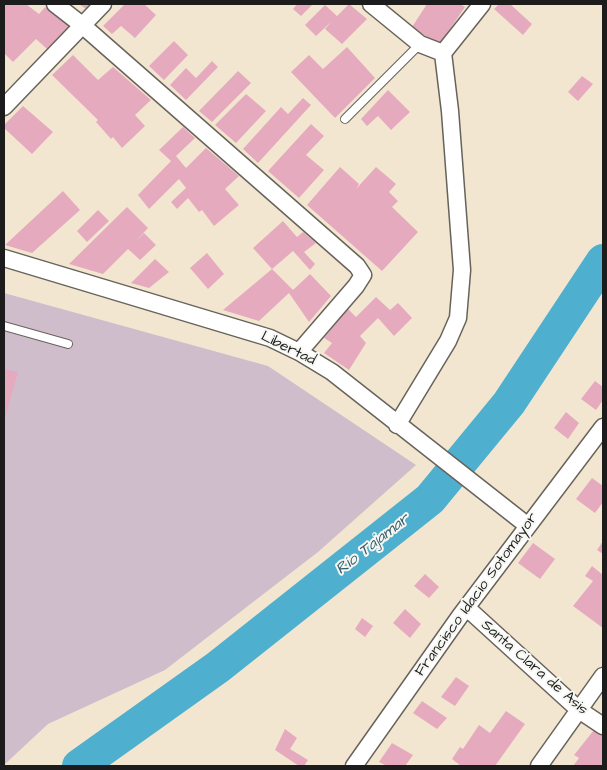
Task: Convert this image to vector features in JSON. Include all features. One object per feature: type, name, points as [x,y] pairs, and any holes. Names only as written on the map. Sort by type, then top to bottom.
[{"type":"street","points":[[55,4],[82,25],[357,266],[363,275],[356,286],[299,352]]},
{"type":"street","points":[[4,107],[102,4]]},
{"type":"street","points":[[371,4],[420,44],[443,53]]},
{"type":"street","points":[[397,425],[448,341],[458,318],[462,270],[450,111],[443,53],[482,4]]},
{"type":"street","name":"Libertad","points":[[4,258],[270,338],[299,352],[332,372],[397,425],[528,526]]},
{"type":"street","name":"Francisco Idacio Sotomayor","points":[[354,766],[467,608],[603,427]]},
{"type":"street","name":"Santa Clara de Asis","points":[[467,608],[580,710],[603,726]]},
{"type":"street","points":[[539,766],[603,676]]},
{"type":"lane","points":[[345,119],[420,44]]},
{"type":"lane","points":[[4,326],[68,344]]},
{"type":"shaded area","points":[[4,293],[268,366],[416,465],[318,552],[165,670],[48,724],[4,765]]},
{"type":"building","points":[[4,4],[26,4],[39,14],[45,7],[70,26],[47,49],[36,39],[13,62],[4,53]]},
{"type":"building","points":[[79,4],[92,4],[86,9]]},
{"type":"building","points":[[125,4],[144,4],[156,15],[135,38],[121,26],[112,34],[103,26]]},
{"type":"building","points":[[297,4],[313,4],[301,16],[293,9]]},
{"type":"building","points":[[349,4],[367,19],[342,44],[325,29],[331,22],[316,36],[305,25],[325,5],[337,16]]},
{"type":"building","points":[[427,4],[460,4],[465,7],[439,45],[412,27]]},
{"type":"building","points":[[499,4],[510,4],[532,24],[523,35],[494,9]]},
{"type":"building","points":[[174,41],[188,55],[164,80],[149,66]]},
{"type":"building","points":[[347,47],[375,78],[335,118],[291,72],[309,55],[323,69]]},
{"type":"building","points":[[73,55],[98,80],[113,67],[151,100],[135,115],[145,126],[122,148],[96,122],[98,120],[52,75]]},
{"type":"building","points":[[212,61],[218,67],[186,100],[170,85],[186,68],[196,78]]},
{"type":"building","points":[[238,71],[251,83],[212,122],[199,111]]},
{"type":"building","points":[[582,76],[593,84],[578,101],[568,92]]},
{"type":"building","points":[[388,90],[410,112],[391,130],[378,116],[367,126],[361,119]]},
{"type":"building","points":[[246,94],[266,111],[236,143],[215,125]]},
{"type":"building","points":[[303,98],[311,105],[258,163],[243,149],[281,107],[288,114]]},
{"type":"building","points":[[23,106],[53,132],[32,154],[4,128],[4,125]]},
{"type":"building","points":[[311,124],[324,136],[306,155],[324,170],[299,198],[268,171]]},
{"type":"building","points":[[183,127],[195,138],[176,156],[186,168],[206,148],[239,176],[225,189],[239,205],[214,226],[202,210],[199,212],[188,198],[177,209],[171,202],[186,188],[179,179],[149,209],[138,195],[171,161],[159,150]]},
{"type":"building","points":[[340,167],[359,184],[356,189],[376,167],[396,184],[389,192],[398,201],[392,207],[418,232],[382,271],[307,205]]},
{"type":"building","points":[[63,191],[80,210],[32,253],[5,245]]},
{"type":"building","points":[[127,207],[148,228],[135,242],[144,233],[156,245],[140,260],[128,249],[103,274],[69,264]]},
{"type":"building","points":[[98,210],[109,221],[87,242],[77,231]]},
{"type":"building","points":[[283,221],[297,237],[303,232],[316,243],[304,252],[315,264],[310,270],[293,251],[272,269],[253,248]]},
{"type":"building","points":[[207,253],[224,274],[208,289],[190,268]]},
{"type":"building","points":[[155,259],[169,272],[149,288],[131,283]]},
{"type":"building","points":[[272,269],[293,290],[310,274],[331,296],[309,322],[289,293],[259,321],[223,310]]},
{"type":"building","points":[[376,297],[390,310],[398,303],[412,318],[394,336],[378,318],[360,336],[366,343],[349,370],[324,353],[332,343],[324,338],[348,309],[356,317]]},
{"type":"building","points":[[4,369],[18,372],[4,422]]},
{"type":"building","points":[[595,381],[603,387],[603,400],[596,410],[581,399]]},
{"type":"building","points":[[566,412],[579,423],[568,439],[554,428]]},
{"type":"building","points":[[592,478],[603,486],[603,502],[595,513],[576,499]]},
{"type":"building","points":[[603,541],[603,554],[597,550]]},
{"type":"building","points":[[533,543],[555,559],[540,579],[518,563]]},
{"type":"building","points":[[592,566],[603,575],[603,628],[573,606],[593,581],[585,576]]},
{"type":"building","points":[[425,574],[439,587],[429,598],[414,586]]},
{"type":"building","points":[[405,609],[421,624],[410,638],[393,623]]},
{"type":"building","points":[[362,618],[373,626],[365,637],[355,629]]},
{"type":"building","points":[[456,677],[469,686],[455,706],[441,697]]},
{"type":"building","points":[[422,701],[447,718],[437,729],[413,713]]},
{"type":"building","points":[[506,711],[525,724],[495,766],[461,766],[452,759],[460,747],[463,749],[479,725],[490,733]]},
{"type":"building","points":[[285,729],[297,738],[290,749],[308,760],[304,766],[299,766],[275,750]]},
{"type":"building","points":[[594,730],[603,736],[603,766],[573,766],[579,758],[574,755]]},
{"type":"building","points":[[392,743],[413,755],[405,766],[387,766],[379,762]]},
{"type":"waterway","name":"Río Tajamar","points":[[79,766],[218,667],[430,499],[509,403],[603,261]]}]
